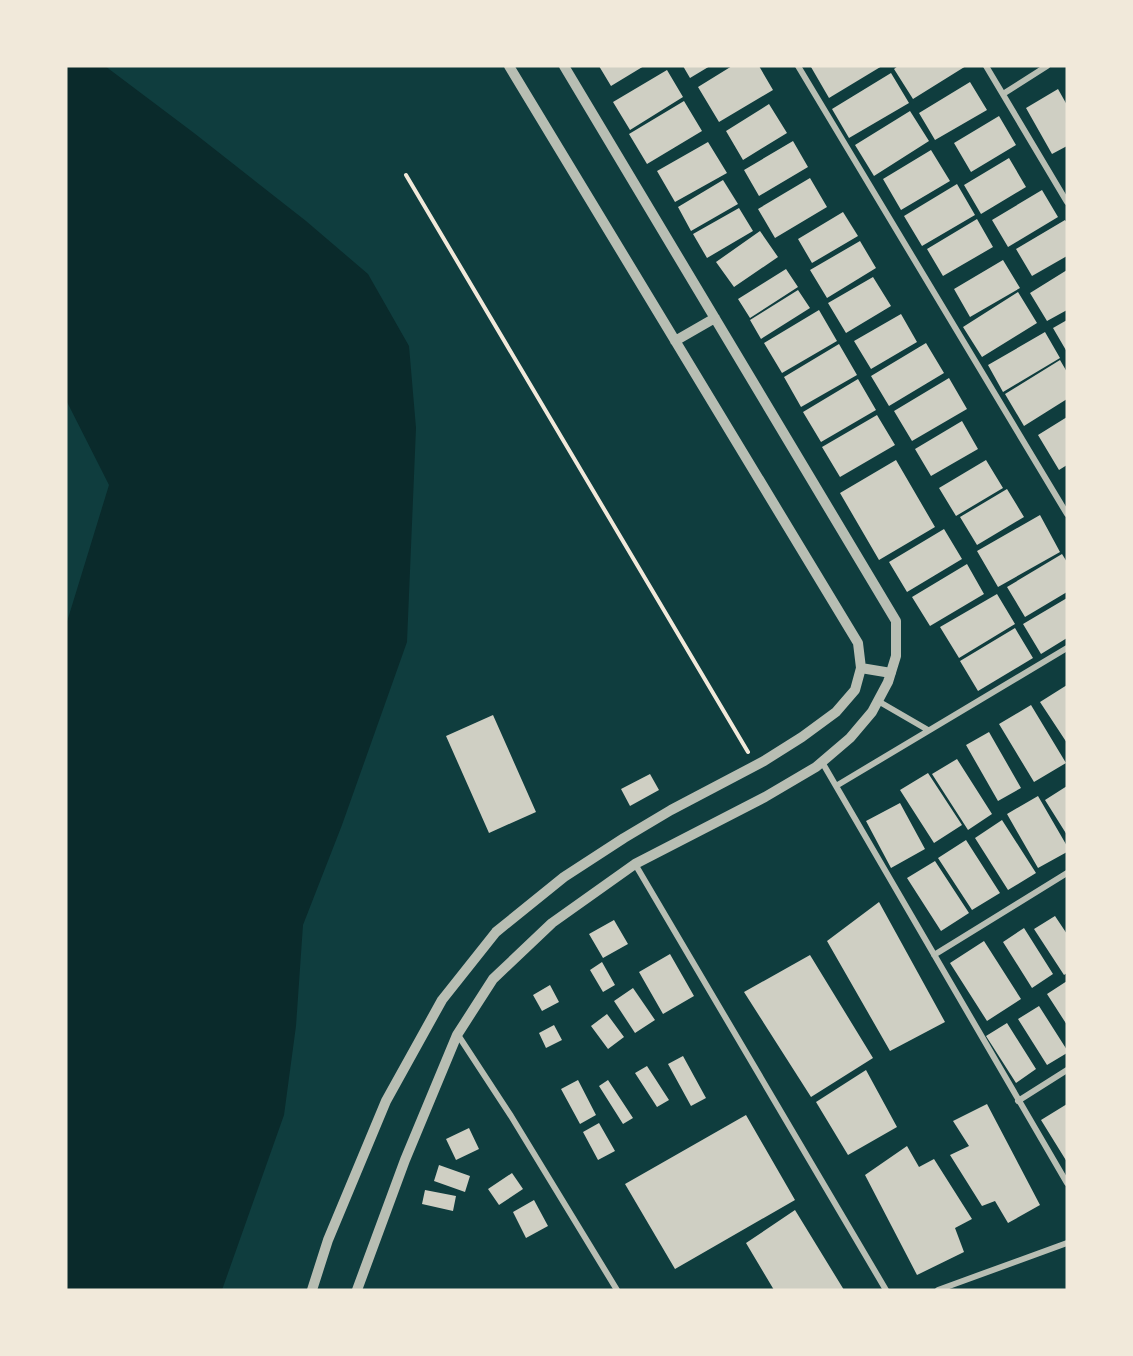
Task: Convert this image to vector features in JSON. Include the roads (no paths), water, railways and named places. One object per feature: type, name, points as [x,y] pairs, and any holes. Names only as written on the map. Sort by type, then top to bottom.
[{"type":"street","points":[[312,1290],[327,1240],[386,1101],[442,1000],[496,932],[564,877],[624,838],[802,737],[836,711],[855,690],[861,668],[858,643],[509,66]]},
{"type":"street","points":[[357,1290],[405,1160],[457,1035],[493,979],[552,923],[634,864],[765,797],[822,762],[850,738],[873,712],[891,673],[896,656],[896,621],[564,66]]},
{"type":"street","points":[[798,66],[1067,514]]},
{"type":"street","points":[[986,66],[1067,202]]},
{"type":"street","points":[[1003,94],[1047,66]]},
{"type":"street","points":[[675,341],[715,318]]},
{"type":"street","points":[[836,786],[1067,648]]},
{"type":"street","points":[[861,668],[891,673]]},
{"type":"street","points":[[878,701],[928,730]]},
{"type":"street","points":[[822,762],[1067,1184]]},
{"type":"street","points":[[634,864],[886,1290]]},
{"type":"street","points":[[934,955],[1067,873]]},
{"type":"street","points":[[457,1035],[511,1116],[616,1290]]},
{"type":"street","points":[[1018,1101],[1067,1070]]},
{"type":"street","points":[[938,1290],[1067,1243]]},
{"type":"water","points":[[66,66],[105,66],[306,221],[368,274],[409,346],[416,428],[407,642],[342,825],[303,925],[296,1026],[284,1115],[222,1290],[66,1290],[66,625],[109,485],[66,400]]}]
